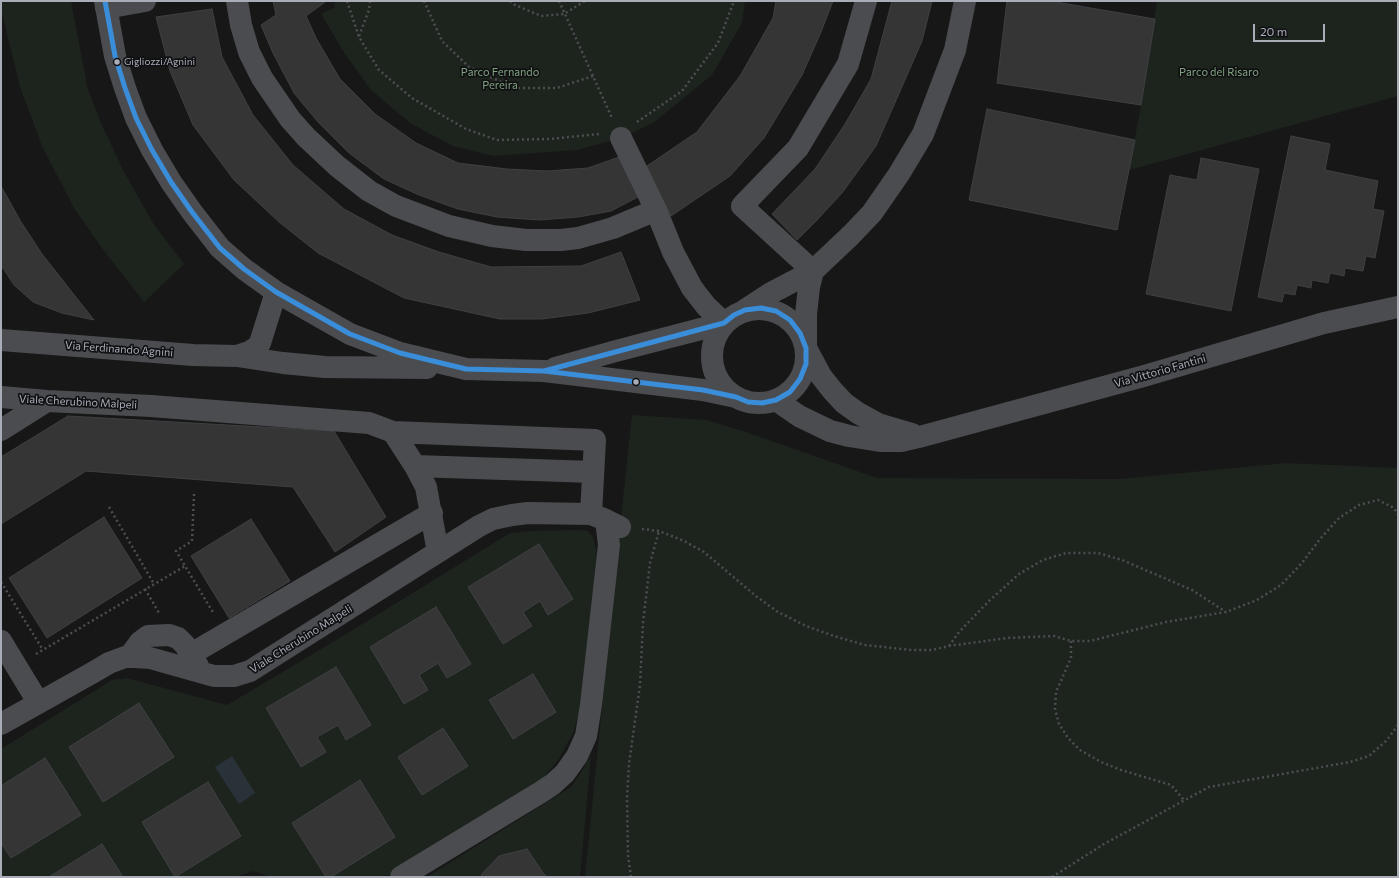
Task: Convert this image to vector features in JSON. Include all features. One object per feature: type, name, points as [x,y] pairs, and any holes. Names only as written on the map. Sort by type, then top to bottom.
[{"type":"street","points":[[145,1],[105,4],[115,56],[136,118],[171,182],[220,248],[244,269],[276,292],[350,334],[400,353],[466,368],[544,371],[703,390],[736,397],[748,402],[762,403],[776,400],[790,392],[800,379],[806,364],[807,303],[813,271]]},
{"type":"street","points":[[237,1],[241,25],[249,52],[262,78],[290,119],[306,137],[337,166],[369,191],[396,206],[449,226],[492,236],[526,240],[561,240],[588,235],[613,228],[656,210]]},
{"type":"street","points":[[813,271],[742,206],[798,148],[848,64],[866,1]]},
{"type":"street","points":[[736,397],[724,388],[716,376],[712,363],[712,349],[716,335],[724,323],[734,315],[745,310],[771,293],[813,271],[852,236],[872,213],[899,174],[923,134],[955,50],[965,1]]},
{"type":"street","points":[[620,135],[692,288],[706,306],[724,323]]},
{"type":"street","name":"Via Ferdinando Agnini","points":[[236,356],[249,352],[260,343],[276,292]]},
{"type":"street","name":"Via Vittorio Fantini","points":[[776,400],[799,416],[830,431],[849,436],[900,441],[1144,376],[1324,323],[1398,307]]},
{"type":"street","points":[[745,310],[761,308],[776,311],[790,320],[800,332],[806,348]]},
{"type":"street","points":[[544,371],[724,323]]},
{"type":"street","name":"Via Ferdinando Agnini","points":[[1,340],[193,355],[236,356],[325,367],[466,368]]},
{"type":"street","name":"Via Vittorio Fantini","points":[[806,348],[826,383],[851,409],[878,424],[923,436]]},
{"type":"street","name":"Viale Cherubino Malpeli","points":[[1,397],[47,401],[151,406],[369,423],[394,432],[595,440],[593,472],[606,520],[528,513],[502,517],[479,526],[250,671],[226,677],[214,676],[196,663],[129,657],[109,663],[1,724]]},
{"type":"street","points":[[1,430],[47,401]]},
{"type":"street","points":[[394,432],[426,487],[438,552]]},
{"type":"street","points":[[415,466],[593,472]]},
{"type":"street","points":[[196,663],[226,634],[432,513]]},
{"type":"street","points":[[401,877],[541,792],[564,773],[577,756],[586,736],[591,705],[609,545],[606,520]]},
{"type":"street","points":[[7,657],[38,702]]},
{"type":"path","points":[[347,1],[359,37],[379,70],[412,98],[466,129],[497,140],[620,135],[682,91],[718,43],[734,1]]},
{"type":"path","points":[[359,37],[369,10],[370,1]]},
{"type":"path","points":[[424,1],[442,41],[470,67],[514,88],[557,88],[593,76]]},
{"type":"path","points":[[510,1],[515,5],[541,16],[564,14],[585,1]]},
{"type":"path","points":[[559,1],[620,135]]},
{"type":"path","points":[[194,494],[192,541],[176,551],[226,634]]},
{"type":"path","points":[[631,877],[628,855],[627,798],[629,764],[640,685],[643,623],[650,563],[659,531],[684,541],[704,552],[756,597],[778,612],[806,626],[865,645],[932,650],[949,646],[1007,638],[1054,636],[1071,641],[1090,641],[1166,622],[1226,612],[1257,600],[1281,584],[1302,563],[1320,539],[1339,518],[1359,505],[1378,500],[1394,508],[1398,515]]},
{"type":"path","points":[[109,507],[154,584]]},
{"type":"path","points":[[949,646],[959,632],[989,600],[1019,574],[1043,560],[1066,553],[1098,553],[1122,560],[1192,590],[1226,612]]},
{"type":"path","points":[[7,657],[42,650],[185,566]]},
{"type":"path","points":[[1,582],[42,650]]},
{"type":"path","points":[[1071,641],[1071,658],[1056,692],[1055,708],[1059,724],[1068,738],[1080,750],[1101,762],[1127,772],[1171,785],[1184,800]]},
{"type":"path","points":[[1052,877],[1104,844],[1209,787],[1350,762],[1369,756],[1387,740],[1398,725]]},
{"type":"green space","points":[[1,1],[71,1],[88,90],[101,123],[124,172],[153,223],[184,264],[144,302],[104,251],[74,208],[42,146],[20,87],[1,9]]},
{"type":"green space","name":"Parco Fernando Pereira","points":[[334,1],[745,1],[742,23],[712,75],[653,123],[621,138],[577,150],[493,156],[453,146],[410,123],[371,90],[345,54],[321,14],[335,7]]},
{"type":"green space","name":"Parco del Risaro","points":[[1157,1],[1398,1],[1398,96],[1129,170],[1141,105]]},
{"type":"green space","points":[[632,415],[707,420],[746,432],[877,478],[1120,479],[1286,463],[1398,468],[1398,877],[585,877]]},
{"type":"green space","points":[[579,530],[588,531],[593,537],[597,553],[580,711],[573,733],[558,760],[544,777],[389,875],[378,877],[271,877],[253,871],[235,877],[1,877],[1,749],[112,680],[127,678],[227,705],[338,639],[510,533]]},
{"type":"green space","points":[[591,756],[580,877],[427,877],[571,787]]},
{"type":"shaded area","points":[[232,756],[255,793],[239,804],[215,767]]},
{"type":"building","points":[[273,1],[324,1],[325,2],[306,16],[316,38],[340,79],[375,114],[416,143],[458,163],[507,169],[547,171],[588,168],[622,156],[638,197],[611,211],[578,217],[539,220],[497,217],[458,209],[419,195],[384,179],[349,153],[318,122],[294,93],[273,53],[261,25],[276,15]]},
{"type":"building","points":[[776,1],[833,1],[802,75],[764,138],[730,176],[671,216],[644,168],[697,132],[740,76],[773,18]]},
{"type":"building","points":[[892,1],[932,1],[922,41],[876,146],[842,193],[797,240],[772,214],[815,169],[845,124],[871,79]]},
{"type":"building","points":[[1007,1],[1050,1],[1155,19],[1141,105],[997,83]]},
{"type":"building","points":[[212,9],[222,57],[253,115],[293,165],[344,209],[392,235],[439,252],[491,267],[581,266],[621,252],[640,300],[588,313],[542,319],[500,319],[404,298],[318,253],[279,222],[234,180],[193,125],[170,71],[156,17]]},
{"type":"building","points":[[987,109],[1135,140],[1117,230],[969,200]]},
{"type":"building","points":[[1291,136],[1330,144],[1325,170],[1378,181],[1373,209],[1384,211],[1375,258],[1366,256],[1363,271],[1345,268],[1344,276],[1330,273],[1328,283],[1312,280],[1311,288],[1297,285],[1295,295],[1284,293],[1282,302],[1258,297]]},
{"type":"building","points":[[1201,158],[1259,169],[1231,311],[1146,294],[1170,175],[1197,180]]},
{"type":"building","points":[[1,186],[21,222],[42,254],[94,320],[62,313],[33,302],[14,285],[1,265]]},
{"type":"building","points":[[68,416],[334,431],[386,517],[335,552],[293,487],[86,471],[1,524],[1,457]]},
{"type":"building","points":[[104,517],[142,578],[47,638],[9,578]]},
{"type":"building","points":[[251,519],[290,581],[229,618],[191,556]]},
{"type":"building","points":[[539,544],[573,599],[548,615],[540,601],[523,612],[532,626],[503,644],[468,587]]},
{"type":"building","points":[[436,607],[471,664],[447,678],[438,663],[419,675],[428,690],[404,704],[370,647]]},
{"type":"building","points":[[336,667],[371,725],[346,740],[338,725],[317,737],[326,752],[301,767],[266,708]]},
{"type":"building","points":[[533,674],[556,712],[513,739],[489,700]]},
{"type":"building","points":[[139,703],[174,757],[103,802],[69,747]]},
{"type":"building","points":[[443,728],[468,766],[422,795],[398,757]]},
{"type":"building","points":[[45,758],[81,815],[11,858],[1,843],[1,786]]},
{"type":"building","points":[[360,780],[395,837],[331,877],[326,877],[292,823]]},
{"type":"building","points":[[208,782],[241,836],[175,877],[142,822]]},
{"type":"building","points":[[102,844],[123,877],[49,877]]},
{"type":"building","points":[[527,849],[547,877],[483,877],[481,875],[499,856]]},
{"type":"transit line","points":[[105,1],[115,56],[125,88],[136,118],[152,150],[171,182],[192,212],[220,248],[244,269],[276,292],[350,334],[400,353],[466,369],[544,371]]},
{"type":"transit line","points":[[761,308],[776,311],[790,320],[800,333],[806,348],[806,364],[800,379],[790,392],[776,400],[762,403],[748,402],[736,397],[703,390],[544,371],[724,323],[734,315],[745,310],[761,308]]},
{"type":"place","name":"Gigliozzi/Agnini","points":[[117,62]]}]
